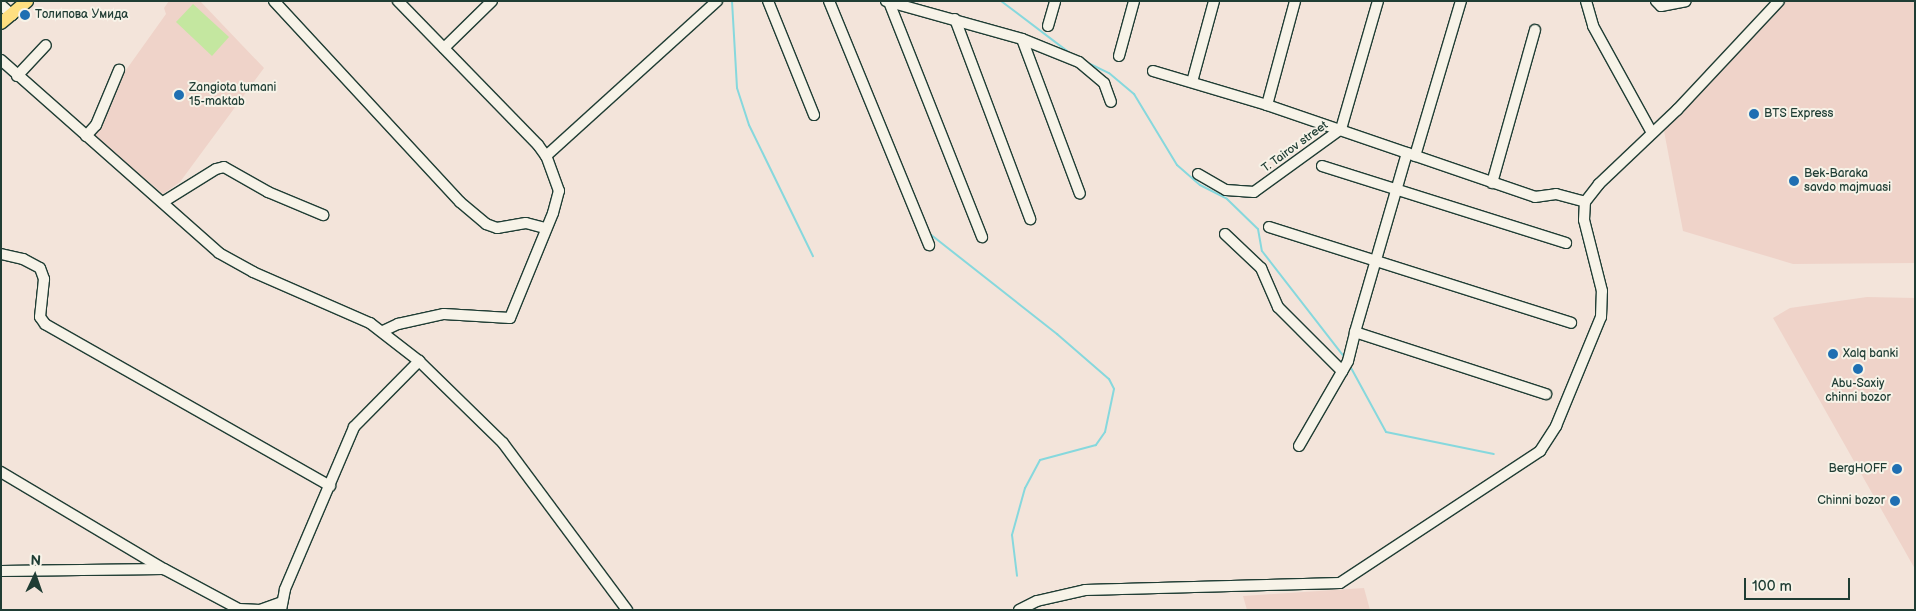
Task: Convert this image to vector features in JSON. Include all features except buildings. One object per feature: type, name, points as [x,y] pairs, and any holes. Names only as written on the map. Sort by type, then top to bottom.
[{"type":"main road","points":[[1,23],[27,1]]},
{"type":"street","points":[[274,1],[460,202],[486,224],[497,228],[526,223],[546,228]]},
{"type":"street","points":[[383,331],[398,324],[444,314],[510,318],[559,191],[546,156],[398,1]]},
{"type":"street","points":[[444,48],[492,1]]},
{"type":"street","points":[[546,156],[717,1]]},
{"type":"street","points":[[768,1],[814,115]]},
{"type":"street","points":[[829,1],[929,245]]},
{"type":"street","points":[[1048,26],[1055,1]]},
{"type":"street","points":[[1119,56],[1134,1]]},
{"type":"street","points":[[1192,82],[1214,1]]},
{"type":"street","points":[[1267,105],[1295,1]]},
{"type":"street","name":"T. Tairov street","points":[[1198,174],[1226,190],[1254,192],[1341,129],[1378,1]]},
{"type":"street","points":[[1299,446],[1342,371],[1398,191],[1461,1]]},
{"type":"street","points":[[1586,1],[1593,26],[1652,133]]},
{"type":"street","points":[[1656,1],[1661,6],[1686,1]]},
{"type":"street","points":[[1019,610],[1037,602],[1085,590],[1340,583],[1540,451],[1556,426],[1601,317],[1602,291],[1584,220],[1585,202],[1599,184],[1652,133],[1779,1]]},
{"type":"street","points":[[893,2],[1022,39],[1089,68],[1104,83],[1111,102]]},
{"type":"street","points":[[893,2],[982,237]]},
{"type":"street","points":[[1,5],[12,15]]},
{"type":"street","points":[[955,19],[1030,219]]},
{"type":"street","points":[[1492,183],[1535,30]]},
{"type":"street","points":[[1022,39],[1080,194]]},
{"type":"street","points":[[18,76],[46,45]]},
{"type":"street","points":[[1,60],[226,258],[383,331],[419,361],[507,447],[627,610]]},
{"type":"street","points":[[86,136],[96,125],[119,70]]},
{"type":"street","points":[[1153,71],[1341,129],[1535,197],[1556,194],[1585,202]]},
{"type":"street","points":[[1322,166],[1566,243]]},
{"type":"street","points":[[163,202],[216,168],[224,167],[268,192],[323,215]]},
{"type":"street","points":[[1269,227],[1571,323]]},
{"type":"street","points":[[1225,234],[1261,268],[1278,307],[1342,371]]},
{"type":"street","points":[[1,254],[31,262],[42,272],[40,317],[45,324],[330,486]]},
{"type":"street","points":[[1355,332],[1546,394]]},
{"type":"street","points":[[1,472],[164,569],[239,609],[260,610],[282,606],[354,427],[419,361]]},
{"type":"street","points":[[1,571],[164,569]]},
{"type":"shaded area","name":"Zangiota tumani 15-maktab","points":[[169,1],[200,1],[264,68],[180,182],[163,194],[92,134],[116,84],[166,14],[164,8]]},
{"type":"shaded area","name":"Bek-Baraka savdo majmuasi","points":[[1783,1],[1915,1],[1915,263],[1793,264],[1683,231],[1664,131]]},
{"type":"shaded area","name":"Abu-Saxiy chinni bozor","points":[[1867,297],[1915,298],[1915,569],[1773,318],[1790,308]]},
{"type":"shaded area","points":[[1364,588],[1370,610],[1247,610],[1243,596]]},
{"type":"green space","points":[[193,4],[229,37],[212,56],[176,22]]},
{"type":"waterway","points":[[732,1],[737,88],[749,125],[813,256]]},
{"type":"waterway","points":[[1001,1],[1071,54]]},
{"type":"waterway","points":[[1086,62],[1109,73],[1134,94],[1177,165],[1200,185],[1227,199],[1258,229],[1262,251],[1345,358]]},
{"type":"waterway","points":[[930,234],[1057,334],[1109,379],[1114,389],[1105,432],[1096,445],[1040,460],[1025,488],[1012,535],[1017,576]]},
{"type":"waterway","points":[[1350,366],[1386,432],[1494,454]]},
{"type":"place","name":"Толипова Умида","points":[[25,15]]},
{"type":"place","name":"Zangiota tumani 15-maktab","points":[[179,95]]},
{"type":"place","name":"BTS Express","points":[[1754,114]]},
{"type":"place","name":"Bek-Baraka savdo majmuasi","points":[[1794,181]]},
{"type":"place","name":"Xalq banki","points":[[1833,354]]},
{"type":"place","name":"Abu-Saxiy chinni bozor","points":[[1858,369]]},
{"type":"place","name":"BergHOFF","points":[[1897,469]]},
{"type":"place","name":"Chinni bozor","points":[[1895,501]]}]
